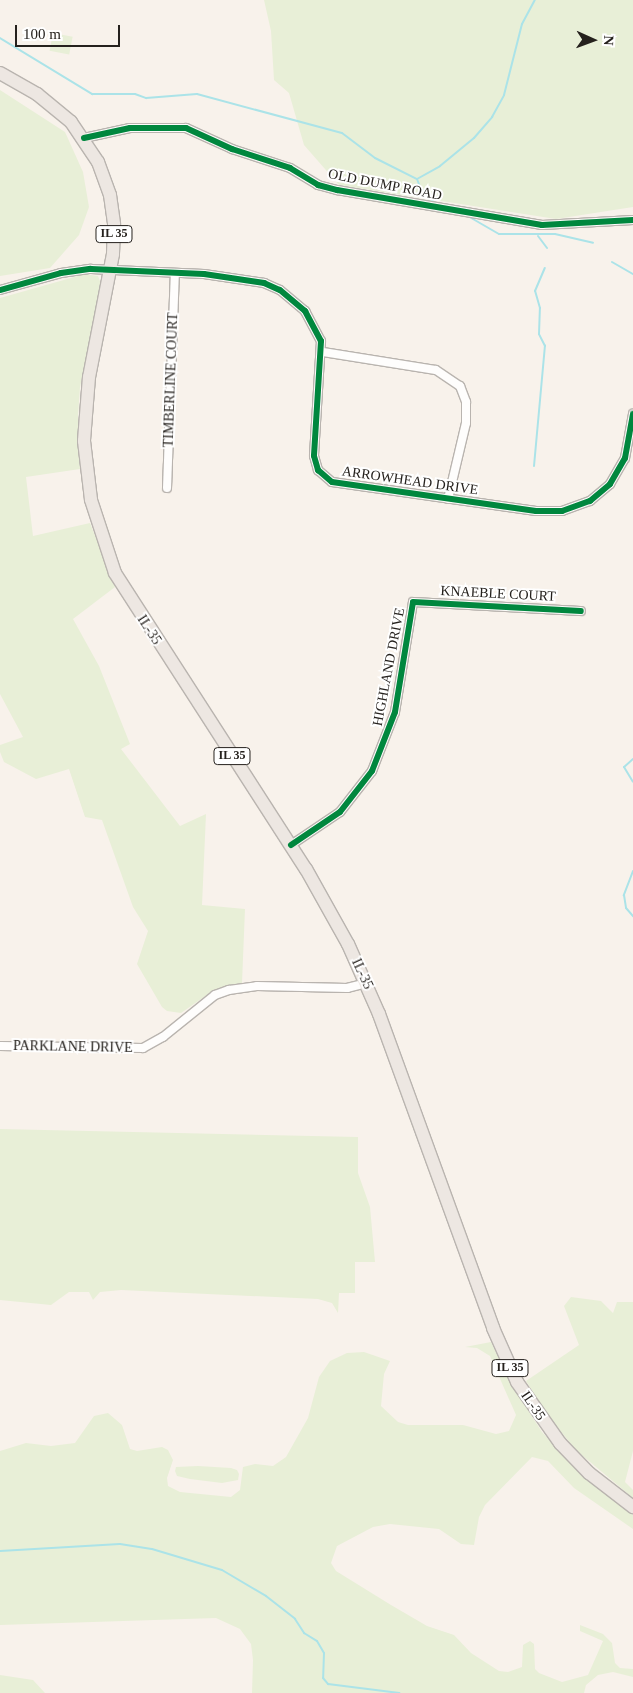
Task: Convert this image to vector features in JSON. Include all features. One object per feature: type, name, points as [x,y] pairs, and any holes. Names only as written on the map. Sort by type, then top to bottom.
[{"type":"main road","name":"IL 35","points":[[0,73],[54,106],[84,138],[98,162],[112,204],[114,239],[110,269]]},
{"type":"main road","name":"IL-35","points":[[110,269],[89,377],[84,441],[91,500],[115,572],[147,626],[291,845],[336,920],[367,983],[510,1368],[532,1406],[560,1443],[589,1473],[633,1507]]},
{"type":"street","name":"OLD DUMP ROAD","points":[[84,138],[130,128],[186,128],[232,149],[290,168],[318,184],[337,190],[534,224],[633,220]]},
{"type":"street","name":"ARROWHEAD DRIVE","points":[[0,290],[78,269],[175,272],[228,277],[264,283],[280,290],[305,311],[317,330],[323,352],[314,447],[315,464],[321,475],[332,482],[536,511],[562,511],[582,506],[605,490],[621,468],[633,414]]},
{"type":"street","name":"TIMBERLINE COURT","points":[[167,488],[175,272]]},
{"type":"street","points":[[323,352],[436,370],[460,386],[466,402],[466,423],[448,499]]},
{"type":"street","name":"HIGHLAND DRIVE","points":[[291,845],[340,812],[372,771],[395,712],[414,602]]},
{"type":"street","name":"KNAEBLE COURT","points":[[414,602],[581,611]]},
{"type":"street","name":"PARKLANE DRIVE","points":[[0,1046],[143,1048],[163,1038],[215,995],[229,990],[258,986],[347,988],[367,983]]},
{"type":"green space","points":[[264,0],[633,0],[633,207],[556,219],[339,185],[304,145],[289,93],[274,80],[271,31]]},
{"type":"green space","points":[[53,33],[73,37],[69,54],[50,51]]},
{"type":"green space","points":[[0,90],[65,132],[83,172],[89,207],[79,235],[50,268],[0,276]]},
{"type":"green space","points":[[85,274],[98,276],[101,284],[80,387],[78,416],[80,469],[26,477],[33,536],[90,523],[115,587],[73,619],[99,666],[130,744],[121,749],[180,826],[206,814],[202,905],[245,909],[242,983],[214,990],[181,1013],[167,1011],[162,1007],[137,964],[148,931],[133,907],[102,820],[85,817],[69,769],[36,779],[4,762],[0,752],[0,745],[23,737],[0,694],[0,298]]},
{"type":"green space","points":[[0,1129],[358,1137],[358,1173],[370,1207],[375,1262],[355,1262],[355,1293],[339,1293],[338,1313],[332,1303],[318,1299],[121,1290],[100,1292],[93,1300],[89,1292],[69,1292],[51,1305],[0,1300]]},
{"type":"green space","points":[[571,1297],[601,1301],[613,1313],[617,1302],[633,1302],[633,1451],[625,1482],[633,1490],[633,1498],[577,1451],[548,1416],[526,1381],[579,1345],[564,1306]]},
{"type":"green space","points":[[491,1342],[511,1384],[542,1432],[582,1476],[633,1515],[633,1529],[574,1488],[548,1461],[532,1457],[485,1505],[479,1517],[474,1545],[461,1544],[439,1529],[390,1524],[373,1527],[337,1546],[331,1563],[336,1571],[391,1605],[427,1626],[454,1635],[471,1653],[499,1671],[508,1672],[522,1667],[523,1645],[530,1641],[534,1644],[535,1669],[539,1673],[562,1682],[588,1675],[603,1641],[580,1631],[580,1625],[603,1634],[612,1643],[615,1663],[620,1668],[633,1669],[633,1677],[613,1672],[598,1675],[586,1685],[584,1693],[252,1693],[253,1660],[251,1644],[240,1629],[216,1618],[0,1625],[0,1451],[26,1443],[51,1446],[75,1443],[94,1416],[108,1413],[122,1425],[130,1449],[137,1451],[162,1447],[168,1450],[173,1460],[167,1478],[168,1486],[180,1492],[231,1497],[240,1490],[243,1467],[255,1464],[273,1466],[286,1457],[308,1418],[319,1377],[330,1361],[347,1353],[364,1352],[390,1361],[384,1374],[381,1406],[398,1422],[408,1425],[463,1425],[496,1434],[509,1431],[516,1415],[490,1356],[477,1348],[465,1347]]},
{"type":"green space","points":[[198,1466],[237,1470],[239,1474],[238,1480],[222,1483],[190,1479],[177,1476],[175,1471],[176,1467]]},
{"type":"green space","points":[[0,1675],[33,1680],[45,1693],[0,1693]]},
{"type":"waterway","points":[[417,179],[440,166],[474,138],[492,117],[504,95],[522,24],[535,0]]},
{"type":"waterway","points":[[0,38],[92,94],[135,94],[146,98],[197,94],[342,133],[375,158],[417,179],[420,187],[436,204]]},
{"type":"waterway","points":[[466,215],[499,234],[555,234],[593,243]]},
{"type":"waterway","points":[[538,236],[547,248]]},
{"type":"waterway","points":[[612,262],[633,274]]},
{"type":"waterway","points":[[534,466],[545,346],[539,334],[540,308],[535,291],[545,268]]},
{"type":"waterway","points":[[633,759],[624,767],[633,782]]},
{"type":"waterway","points":[[633,871],[624,895],[626,908],[633,916]]},
{"type":"waterway","points":[[0,1551],[120,1544],[152,1549],[222,1570],[266,1596],[295,1619],[304,1633],[317,1641],[324,1653],[323,1678],[328,1684],[399,1693]]},
{"type":"cycle path","points":[[84,138],[130,128],[186,128],[232,149],[290,168],[318,185],[337,190],[542,225],[633,220]]},
{"type":"cycle path","points":[[0,290],[61,273],[91,269],[204,274],[264,283],[280,290],[305,311],[321,341],[314,456],[318,470],[332,482],[536,511],[562,511],[590,501],[610,484],[625,458],[633,414]]},
{"type":"cycle path","points":[[291,845],[340,812],[372,771],[395,712],[413,602],[581,611]]}]
